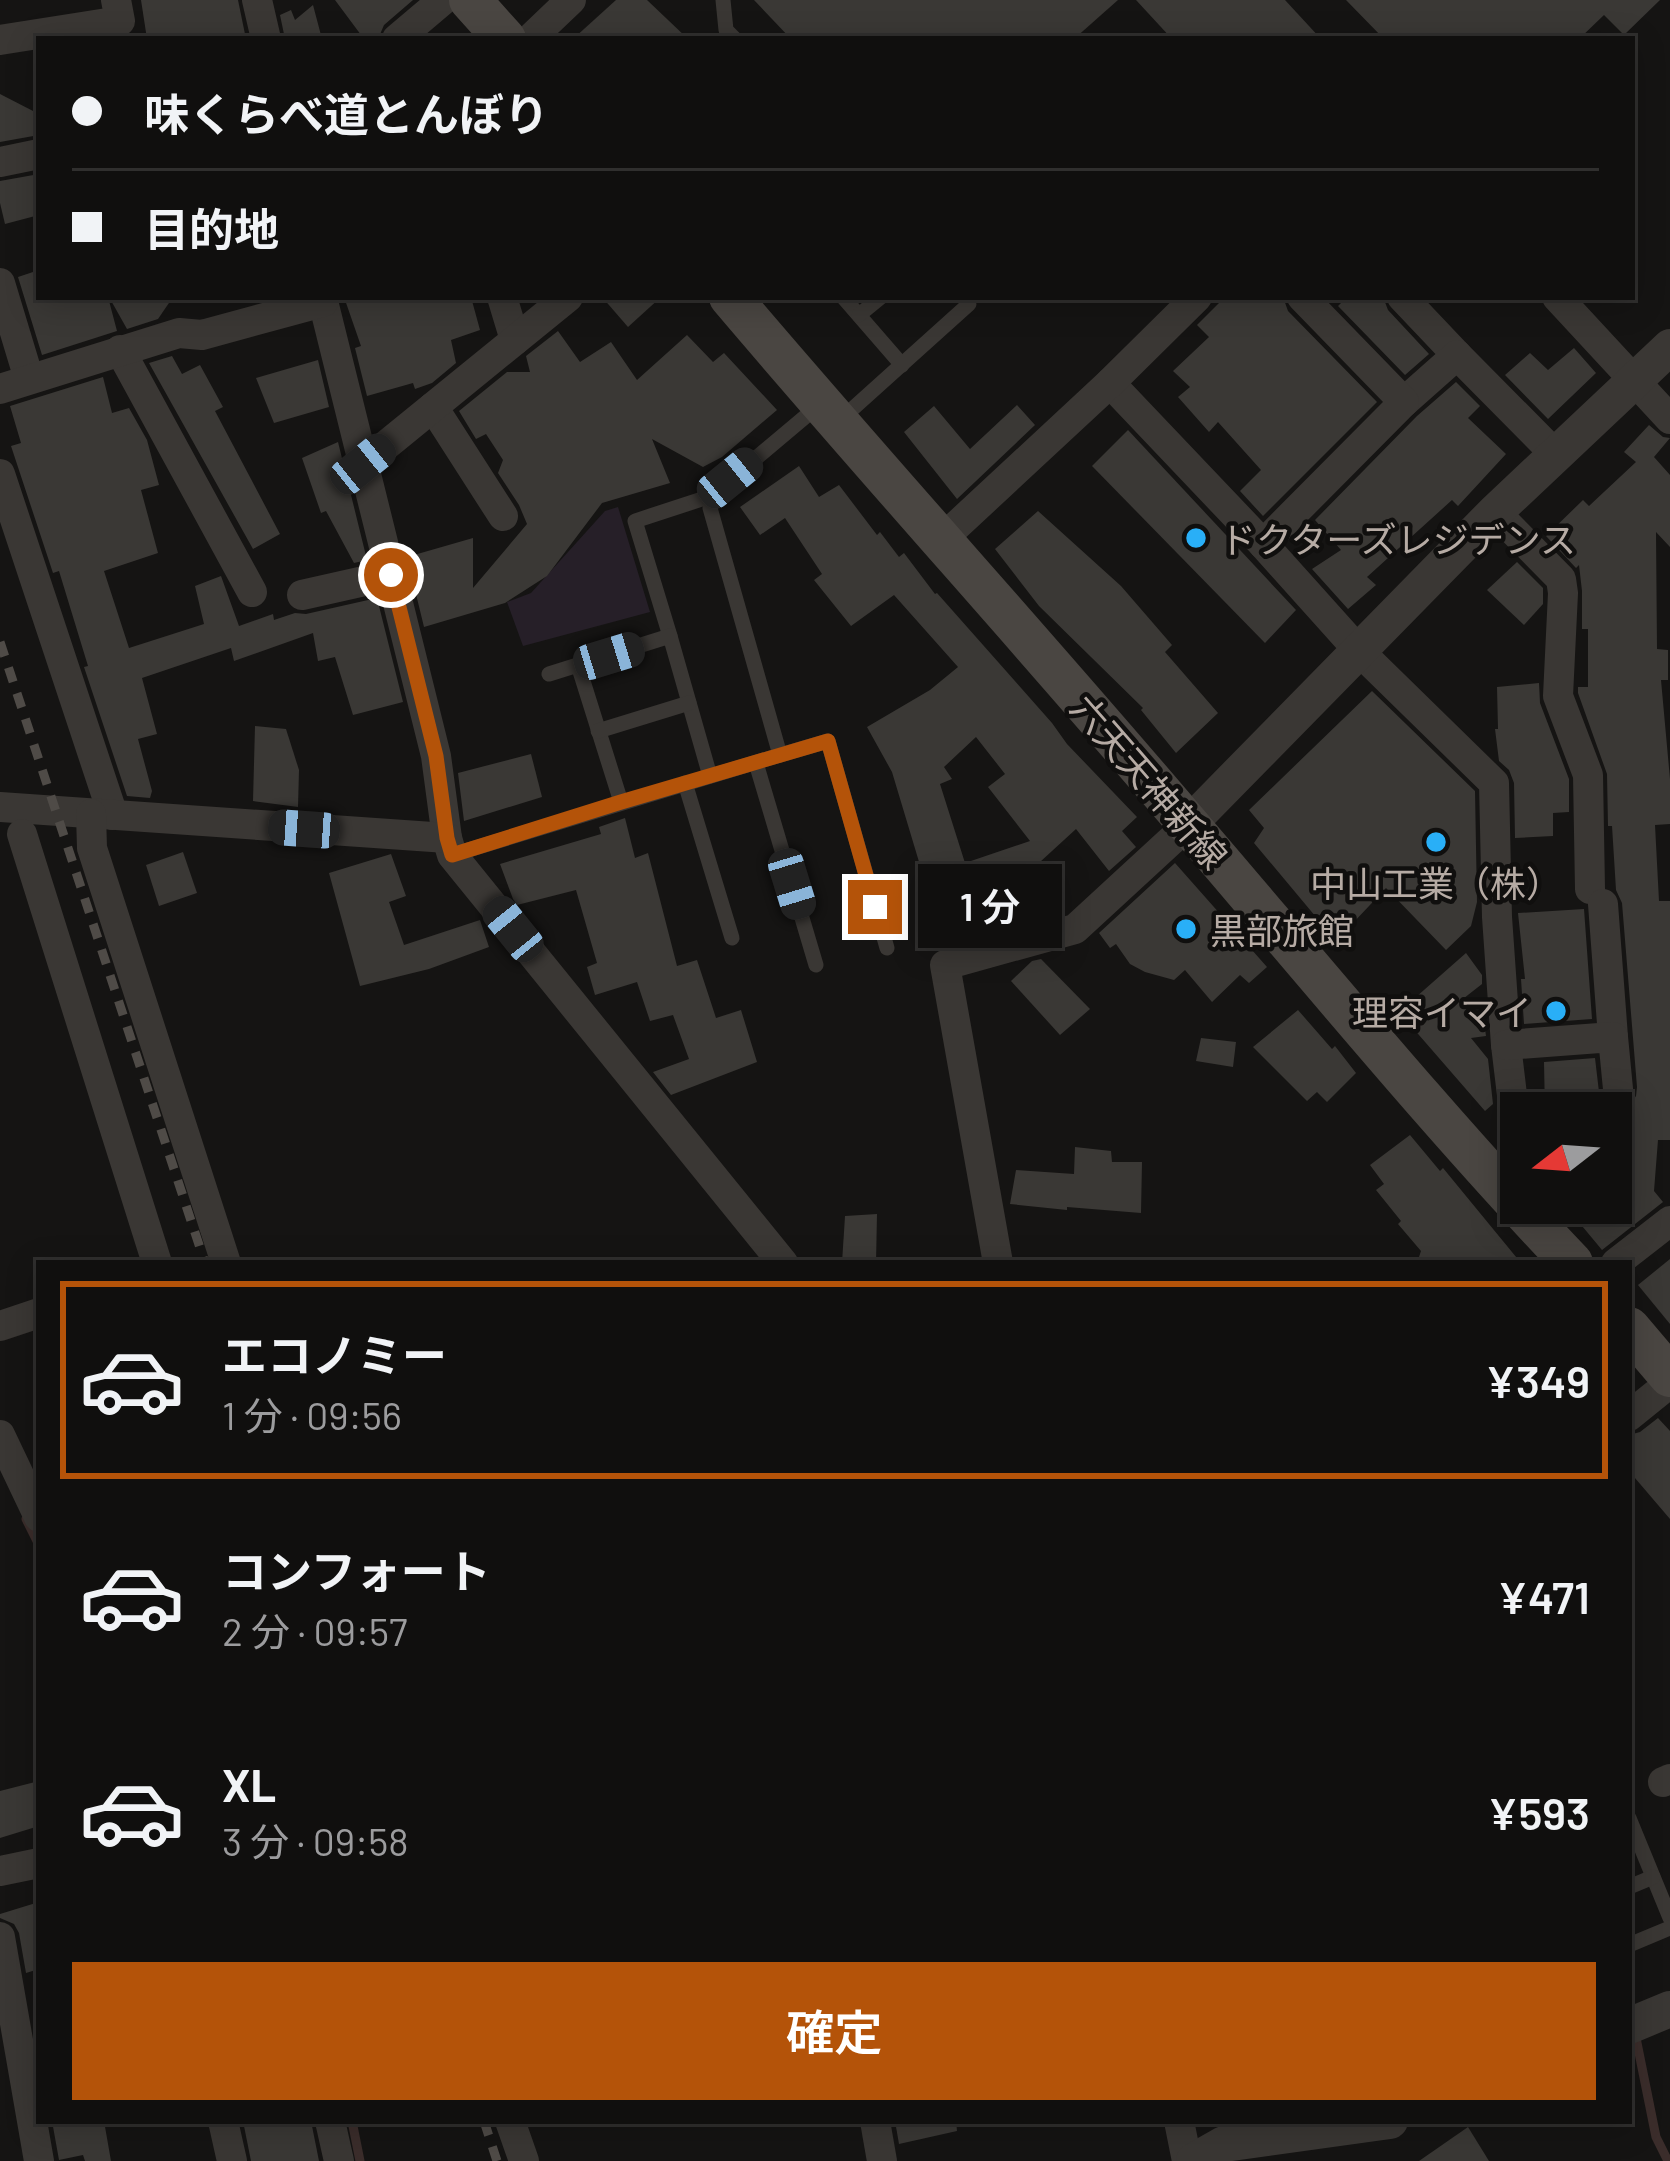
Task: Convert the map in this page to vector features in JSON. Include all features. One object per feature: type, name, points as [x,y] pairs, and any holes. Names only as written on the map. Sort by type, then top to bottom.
[{"type":"main road","points":[[470,0],[502,36]]},
{"type":"main road","name":"六天天神新線","points":[[733,300],[1189,824],[1500,1163]]},
{"type":"main road","name":"六天天神新線","points":[[1546,1224],[1570,1260]]},
{"type":"main road","points":[[1632,1332],[1670,1380]]},
{"type":"street","points":[[0,40],[120,21],[116,0]]},
{"type":"street","points":[[257,0],[265,36]]},
{"type":"street","points":[[401,36],[443,0]]},
{"type":"street","points":[[533,36],[571,0]]},
{"type":"street","points":[[0,162],[36,155]]},
{"type":"street","points":[[0,283],[15,384],[178,333],[202,335],[320,300]]},
{"type":"street","points":[[323,300],[436,756],[450,847],[781,1260]]},
{"type":"street","points":[[503,300],[515,340]]},
{"type":"street","points":[[363,464],[564,300]]},
{"type":"street","points":[[940,541],[1194,300]]},
{"type":"street","points":[[1305,300],[1404,402]]},
{"type":"street","points":[[1405,300],[1556,455]]},
{"type":"street","points":[[1560,300],[1670,419]]},
{"type":"street","points":[[989,1260],[945,965],[1075,929],[1189,824],[1495,512],[1670,347]]},
{"type":"street","points":[[119,350],[251,592]]},
{"type":"street","points":[[1263,544],[1457,355]]},
{"type":"street","points":[[1111,383],[1359,651],[1494,783],[1496,916],[1510,1092]]},
{"type":"street","points":[[434,406],[503,516]]},
{"type":"street","points":[[0,474],[102,814],[92,848],[225,1260]]},
{"type":"street","points":[[1495,512],[1561,579],[1558,696],[1588,775],[1596,897],[1618,1090]]},
{"type":"street","points":[[302,596],[391,575]]},
{"type":"street","points":[[0,807],[450,847]]},
{"type":"street","points":[[22,834],[157,1260]]},
{"type":"street","points":[[1506,1045],[1613,1037]]},
{"type":"street","points":[[1620,1260],[1670,1221]]},
{"type":"street","points":[[0,1326],[36,1313]]},
{"type":"street","points":[[1632,1413],[1670,1380]]},
{"type":"street","points":[[0,1435],[36,1511]]},
{"type":"street","points":[[0,1871],[36,1864]]},
{"type":"street","points":[[0,1937],[39,2161]]},
{"type":"street","points":[[1632,2025],[1670,2009]]},
{"type":"street","points":[[225,2124],[232,2161]]},
{"type":"street","points":[[331,2124],[339,2161]]},
{"type":"street","points":[[511,2124],[524,2161]]},
{"type":"street","points":[[876,2124],[882,2161]]},
{"type":"street","points":[[1180,2124],[1191,2161],[1224,2144],[1368,2124]]},
{"type":"lane","points":[[723,0],[727,30],[732,36]]},
{"type":"lane","points":[[846,300],[902,365]]},
{"type":"lane","points":[[859,315],[877,300]]},
{"type":"lane","points":[[710,776],[635,521],[711,496],[902,365],[970,304],[967,300]]},
{"type":"lane","points":[[711,496],[710,508],[780,755]]},
{"type":"lane","points":[[548,674],[670,636]]},
{"type":"lane","points":[[578,665],[621,802]]},
{"type":"lane","points":[[598,731],[689,704]]},
{"type":"lane","points":[[450,847],[828,741],[887,948]]},
{"type":"lane","points":[[756,763],[816,965]]},
{"type":"lane","points":[[686,783],[732,938]]},
{"type":"lane","points":[[1632,1825],[1670,1918]]},
{"type":"lane","points":[[1632,1886],[1653,1877]]},
{"type":"lane","points":[[1632,1944],[1670,1928]]},
{"type":"shaded area","points":[[618,507],[650,612],[523,646],[507,602],[531,593],[605,511]]},
{"type":"building","points":[[141,0],[238,0],[245,36],[147,36]]},
{"type":"building","points":[[335,0],[413,0],[384,25],[379,36],[362,36]]},
{"type":"building","points":[[616,0],[647,0],[685,36],[576,36]]},
{"type":"building","points":[[754,0],[1118,0],[1077,36],[788,36]]},
{"type":"building","points":[[1136,0],[1285,0],[1318,36],[1169,36]]},
{"type":"building","points":[[1346,0],[1660,0],[1624,35],[1604,15],[1582,36],[1381,36]]},
{"type":"building","points":[[313,5],[321,36],[284,36],[280,15],[291,10],[295,20]]},
{"type":"building","points":[[0,94],[35,112],[36,136],[0,142]]},
{"type":"building","points":[[36,175],[36,216],[5,224],[0,181]]},
{"type":"building","points":[[36,271],[36,300],[109,300],[117,331],[42,355],[18,277]]},
{"type":"building","points":[[111,300],[171,300],[158,319],[127,329]]},
{"type":"building","points":[[345,300],[472,300],[480,330],[451,340],[456,363],[432,383],[415,389],[413,383],[367,396],[355,348],[361,346]]},
{"type":"building","points":[[605,300],[658,300],[628,327]]},
{"type":"building","points":[[1222,300],[1284,300],[1288,311],[1377,402],[1263,516],[1240,491],[1261,470],[1218,422],[1209,432],[1178,397],[1190,387],[1173,371],[1209,337],[1197,325]]},
{"type":"building","points":[[1344,300],[1384,300],[1429,354],[1405,375],[1338,306]]},
{"type":"building","points":[[558,331],[580,362],[611,342],[637,380],[687,335],[713,362],[724,353],[777,410],[722,457],[703,467],[652,439],[670,483],[602,503],[547,576],[505,603],[424,627],[407,557],[473,538],[473,588],[527,524],[498,473],[503,460],[486,434],[476,439],[459,411],[507,372],[530,372],[526,356]]},
{"type":"building","points":[[1574,348],[1596,373],[1548,419],[1505,375],[1530,353],[1548,370]]},
{"type":"building","points":[[172,356],[182,374],[200,365],[223,407],[215,411],[280,534],[253,549],[149,363]]},
{"type":"building","points":[[318,360],[329,407],[274,423],[256,378]]},
{"type":"building","points":[[103,377],[112,413],[129,408],[147,440],[159,485],[141,490],[158,553],[104,571],[129,648],[204,624],[195,586],[221,576],[239,626],[273,614],[274,620],[377,598],[403,702],[353,715],[335,657],[318,661],[313,633],[234,661],[231,648],[142,678],[157,734],[138,739],[152,791],[150,798],[127,796],[84,667],[88,666],[59,571],[53,573],[11,446],[21,443],[10,406]]},
{"type":"building","points":[[1456,382],[1480,406],[1468,418],[1506,454],[1458,506],[1452,500],[1367,577],[1376,585],[1348,609],[1312,569],[1341,550],[1315,520]]},
{"type":"building","points":[[1017,405],[1035,425],[957,499],[904,432],[934,406],[970,449]]},
{"type":"building","points":[[1649,425],[1670,438],[1654,457],[1670,475],[1670,547],[1656,532],[1657,649],[1668,650],[1668,680],[1661,680],[1670,824],[1655,825],[1659,901],[1670,901],[1670,1140],[1658,1140],[1654,1191],[1663,1202],[1602,1250],[1580,1224],[1632,1224],[1632,1101],[1637,1087],[1622,903],[1616,890],[1612,826],[1608,826],[1607,774],[1578,693],[1578,687],[1588,687],[1588,629],[1582,629],[1579,565],[1576,568],[1546,536],[1583,500],[1589,506],[1636,462],[1624,452]]},
{"type":"building","name":"ドクターズレジデンス","points":[[1128,430],[1296,610],[1265,643],[1092,466]]},
{"type":"building","points":[[338,442],[367,560],[354,563],[326,511],[321,513],[302,458]]},
{"type":"building","points":[[799,466],[819,497],[839,485],[877,535],[880,532],[899,557],[904,553],[1067,744],[1137,817],[1122,831],[1136,847],[1109,871],[1076,829],[1028,873],[1003,882],[1018,925],[944,945],[892,772],[867,727],[930,690],[958,667],[894,595],[851,626],[814,580],[822,574],[785,518],[760,535],[740,507]],"holes":[[[976,737],[1005,774],[988,787],[1030,841],[965,863],[940,784],[952,779],[944,767]]]},
{"type":"building","points":[[1038,511],[1121,586],[1172,645],[1165,652],[1218,713],[1176,753],[1143,708],[1039,606],[995,549]]},
{"type":"building","points":[[1517,562],[1543,588],[1543,604],[1524,625],[1487,590]]},
{"type":"building","points":[[1539,683],[1540,703],[1569,779],[1569,812],[1553,813],[1553,836],[1515,838],[1514,783],[1499,761],[1495,729],[1497,687]]},
{"type":"building","points":[[1372,691],[1475,791],[1477,902],[1471,926],[1446,950],[1386,888],[1336,941],[1254,843],[1264,828],[1249,810]]},
{"type":"building","points":[[255,726],[286,729],[299,770],[298,807],[253,801]]},
{"type":"building","points":[[531,754],[542,797],[464,821],[458,773]]},
{"type":"building","points":[[625,818],[635,858],[648,853],[677,966],[697,960],[716,1018],[741,1010],[757,1062],[671,1095],[653,1072],[689,1059],[673,1015],[650,1021],[637,982],[595,995],[587,967],[597,963],[576,890],[517,905],[500,864],[601,834],[599,827]]},
{"type":"building","points":[[183,852],[197,893],[159,906],[146,865]]},
{"type":"building","points":[[391,854],[406,896],[389,902],[404,945],[480,920],[489,947],[429,969],[360,986],[329,873]]},
{"type":"building","points":[[1175,863],[1267,967],[1249,983],[1240,975],[1212,1002],[1185,970],[1174,980],[1145,972],[1130,964],[1116,944],[1110,948],[1099,933]]},
{"type":"building","points":[[1584,909],[1592,1019],[1524,1024],[1518,913]]},
{"type":"building","points":[[1466,953],[1482,975],[1482,984],[1459,1002],[1485,1029],[1486,1036],[1471,1038],[1488,1059],[1493,1104],[1485,1111],[1399,1012]]},
{"type":"building","points":[[1041,959],[1090,1009],[1060,1035],[1011,981],[1032,961]]},
{"type":"building","points":[[1298,1010],[1356,1073],[1327,1102],[1317,1092],[1307,1101],[1253,1047]]},
{"type":"building","points":[[1201,1038],[1236,1042],[1233,1067],[1196,1061]]},
{"type":"building","points":[[1595,1058],[1599,1092],[1545,1092],[1544,1062]]},
{"type":"building","points":[[1410,1135],[1519,1260],[1418,1260],[1421,1251],[1376,1190],[1384,1184],[1370,1165]]},
{"type":"building","points":[[1075,1147],[1111,1151],[1112,1162],[1142,1162],[1141,1213],[1010,1204],[1016,1170],[1074,1174]]},
{"type":"building","points":[[877,1214],[876,1260],[842,1260],[845,1216]]},
{"type":"building","points":[[1670,1259],[1670,1324],[1638,1285]]},
{"type":"building","points":[[1658,1418],[1670,1431],[1670,1519],[1632,1475],[1632,1434]]},
{"type":"building","points":[[36,1782],[36,1827],[0,1838],[0,1791]]},
{"type":"building","points":[[36,1903],[36,1970],[26,1973],[19,1933],[0,1914]]},
{"type":"building","points":[[53,2124],[105,2124],[111,2161],[85,2161],[83,2155],[59,2160]]},
{"type":"building","points":[[244,2124],[312,2124],[319,2161],[251,2161]]},
{"type":"building","points":[[896,2124],[956,2124],[957,2131],[899,2144]]},
{"type":"building","points":[[1468,2127],[1489,2161],[1419,2161]]},
{"type":"waterway","points":[[26,1519],[36,1539]]},
{"type":"waterway","points":[[1635,2033],[1656,2137],[1668,2161]]},
{"type":"waterway","points":[[353,2124],[360,2161]]},
{"type":"railway","points":[[0,642],[204,1260]]},
{"type":"railway","points":[[485,2124],[497,2161]]},
{"type":"place","name":"ドクターズレジデンス","points":[[1196,538]]},
{"type":"place","name":"中山工業（株）","points":[[1436,842]]},
{"type":"place","name":"黒部旅館","points":[[1186,929]]},
{"type":"place","name":"理容イマイ","points":[[1556,1011]]},
{"type":"route","points":[[391,575],[436,756],[452,855],[828,741],[875,907]]}]
